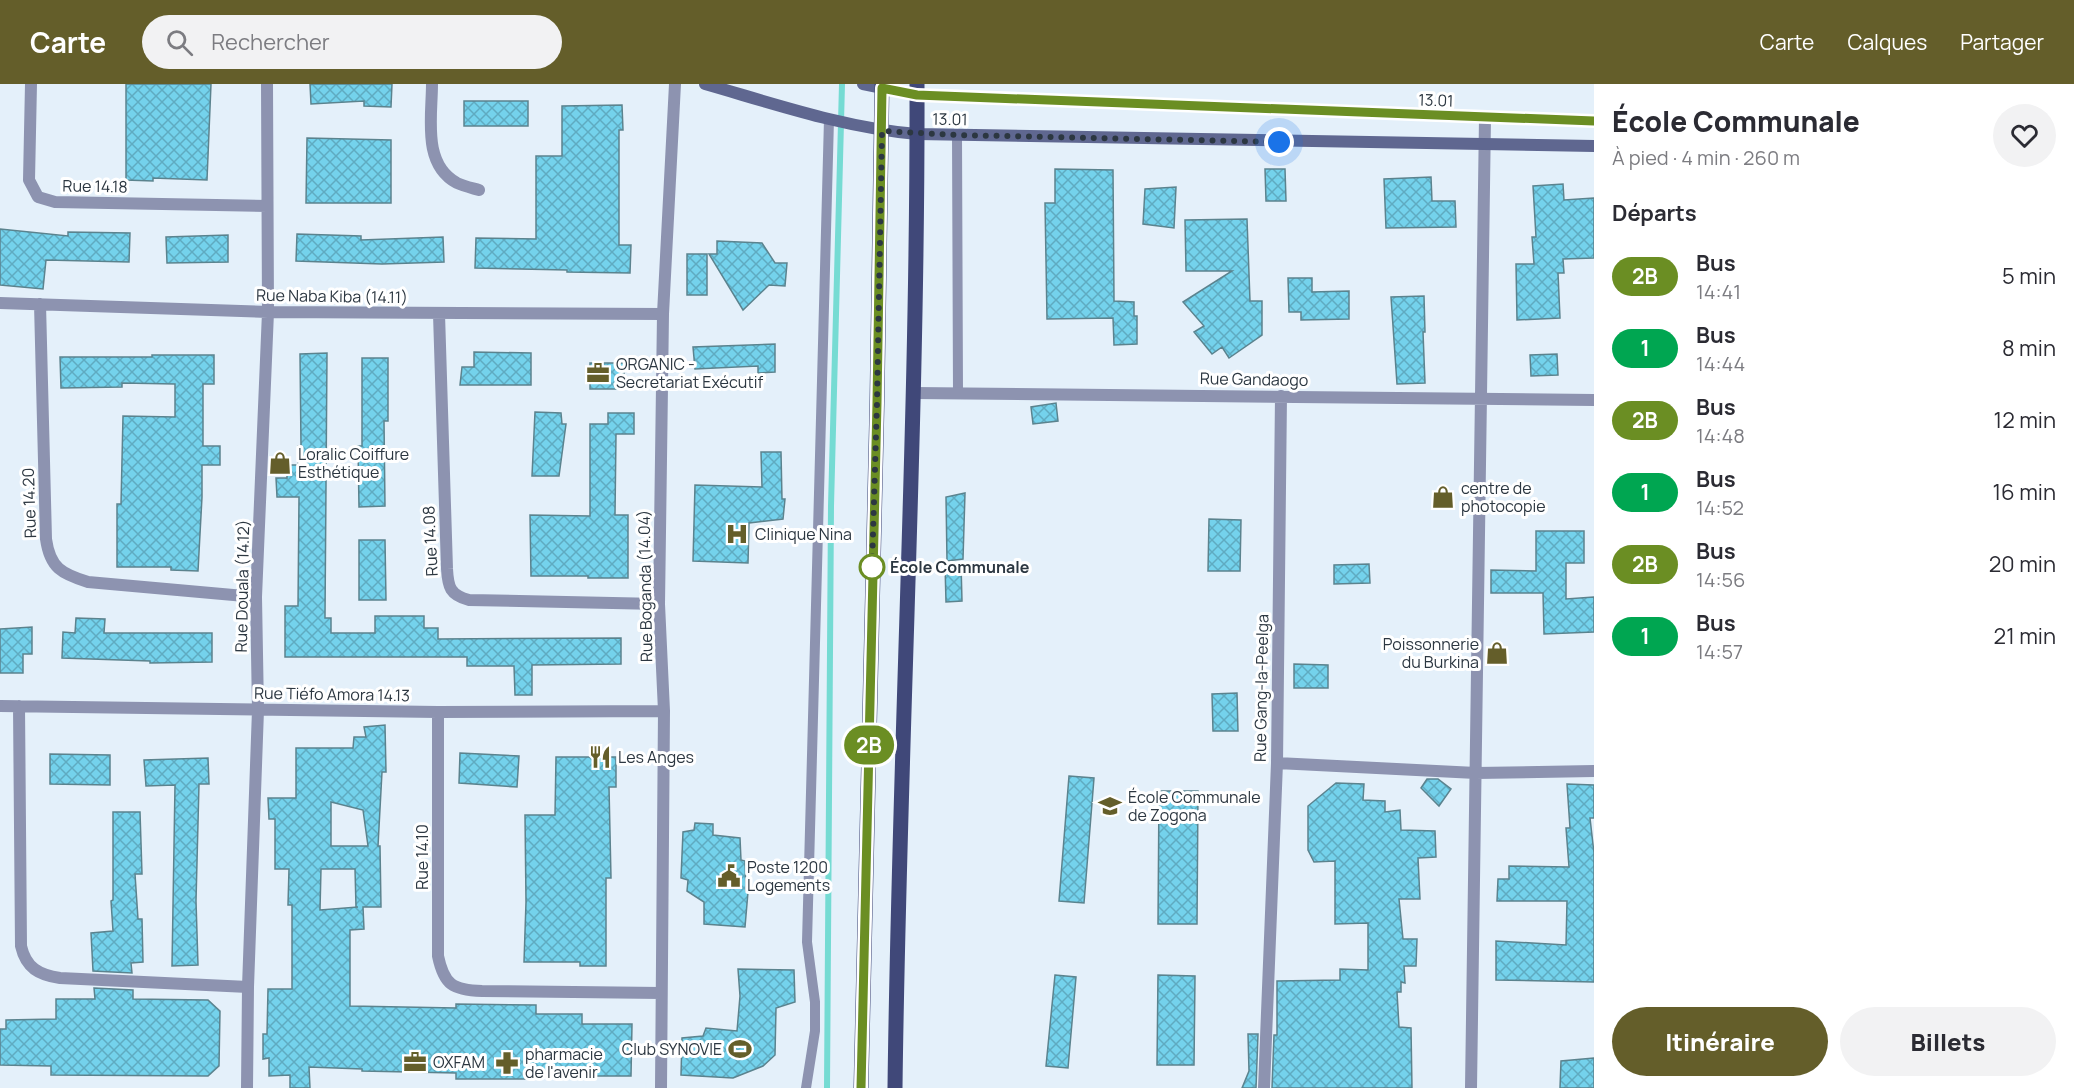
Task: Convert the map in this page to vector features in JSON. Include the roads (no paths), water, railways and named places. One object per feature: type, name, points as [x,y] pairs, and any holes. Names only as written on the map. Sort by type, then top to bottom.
[{"type":"main road","points":[[861,1088],[882,86]]},
{"type":"main road","points":[[895,1088],[901,778],[914,393],[917,90]]},
{"type":"street","name":"Rue 14.18","points":[[31,84],[29,180],[38,197],[55,202],[267,206]]},
{"type":"street","name":"Rue Douala (14.12)","points":[[247,1088],[248,987],[258,710],[256,597],[268,312],[267,84]]},
{"type":"street","points":[[432,84],[432,150],[440,170],[457,183],[479,190]]},
{"type":"street","name":"Rue Boganda (14.04)","points":[[661,1088],[664,711],[659,604],[663,314],[675,84]]},
{"type":"street","name":"13.01","points":[[705,84],[829,119],[882,131],[917,134],[1594,146]]},
{"type":"street","name":"13.01","points":[[863,84],[917,90],[1485,118],[1594,121]]},
{"type":"street","points":[[1471,1088],[1485,118]]},
{"type":"street","name":"Rue Naba Kiba (14.11)","points":[[0,303],[268,312],[663,314]]},
{"type":"street","name":"Rue 14.20","points":[[40,304],[46,539],[48,554],[54,563],[66,575],[88,582],[256,597]]},
{"type":"street","name":"Rue 14.08","points":[[439,314],[447,569],[448,582],[453,593],[469,600],[659,604]]},
{"type":"street","name":"Rue Gandaogo","points":[[914,393],[1594,400]]},
{"type":"street","name":"Rue Gang-la-Peelga","points":[[1264,1088],[1277,763],[1281,396]]},
{"type":"street","name":"Rue Tiéfo Amora 14.13","points":[[0,706],[438,712],[664,711]]},
{"type":"street","points":[[19,706],[21,946],[29,965],[36,972],[46,976],[248,987]]},
{"type":"street","name":"Rue 14.10","points":[[438,712],[438,956],[441,973],[451,985],[462,990],[661,993]]},
{"type":"street","points":[[1277,763],[1476,773],[1594,771]]},
{"type":"lane","points":[[806,1088],[815,1031],[815,1002],[807,942],[829,119]]},
{"type":"lane","points":[[957,135],[958,393]]},
{"type":"waterway","points":[[827,1088],[831,506],[842,84]]},
{"type":"place","name":"ORGANIC - Secretariat Exécutif","points":[[598,373]]},
{"type":"place","name":"Loralic Coiffure Esthétique","points":[[280,463]]},
{"type":"place","name":"centre de photocopie","points":[[1443,497]]},
{"type":"place","name":"Clinique Nina","points":[[737,534]]},
{"type":"place","name":"École Communale","points":[[872,567]]},
{"type":"place","name":"Poissonnerie du Burkina","points":[[1497,653]]},
{"type":"place","name":"Les Anges","points":[[600,757]]},
{"type":"place","name":"École Communale de Zogona","points":[[1110,806]]},
{"type":"place","name":"Poste 1200 Logements","points":[[729,876]]},
{"type":"place","name":"Club SYNOVIE","points":[[740,1049]]},
{"type":"place","name":"OXFAM","points":[[415,1062]]},
{"type":"place","name":"pharmacie de l'avenir","points":[[507,1063]]}]
